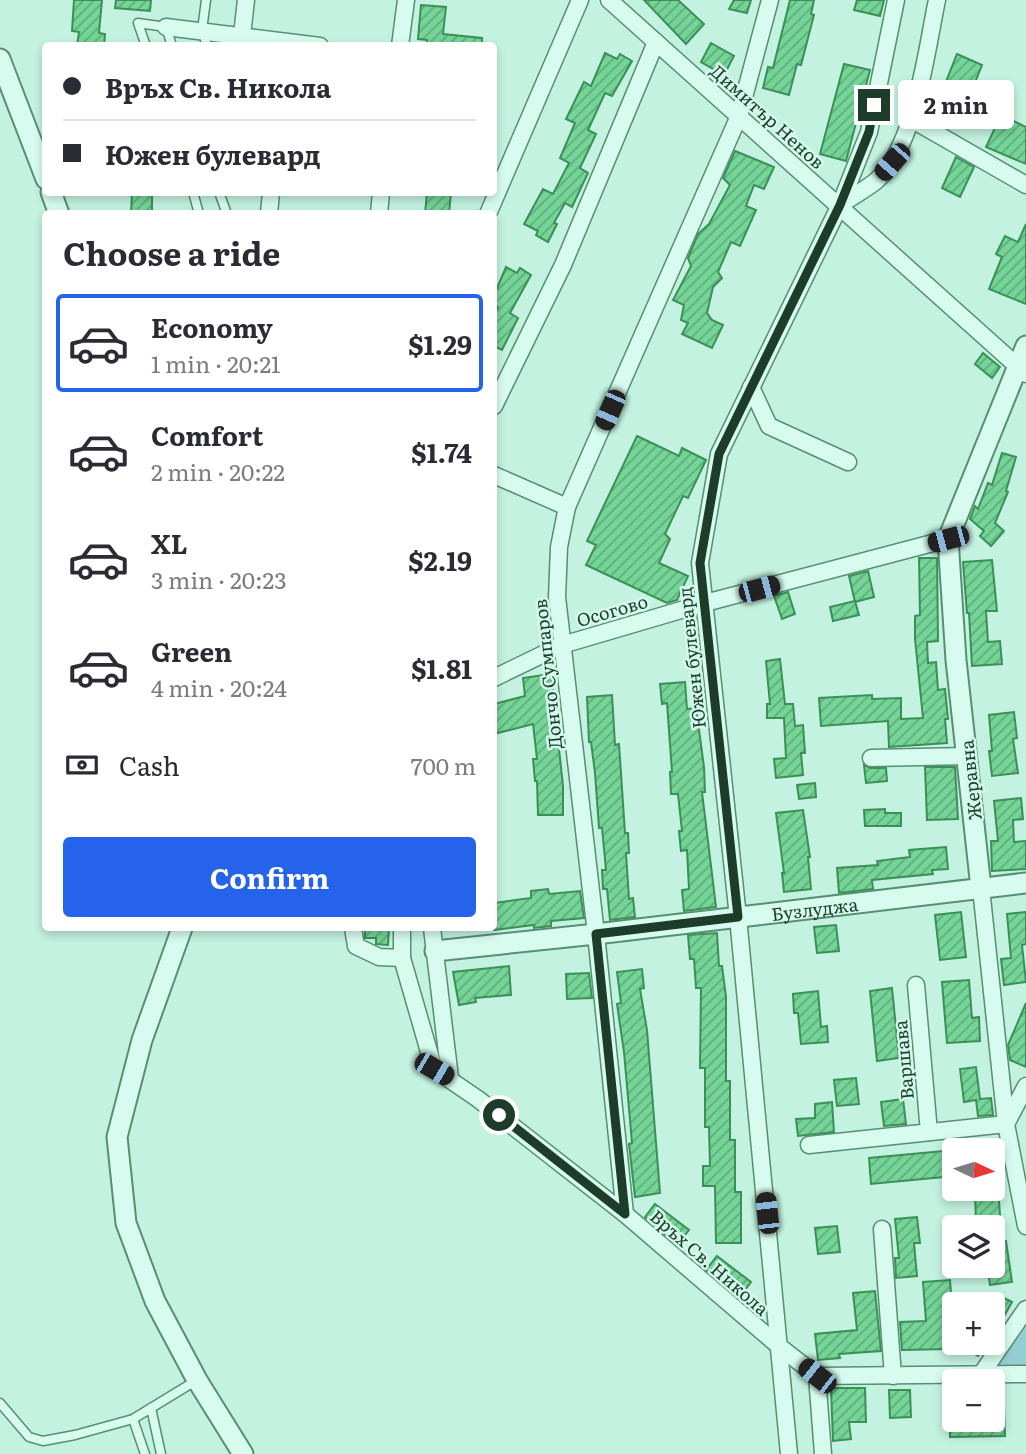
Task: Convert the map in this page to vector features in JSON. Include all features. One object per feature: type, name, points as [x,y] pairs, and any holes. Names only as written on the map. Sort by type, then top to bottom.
[{"type":"street","points":[[242,35],[246,0]]},
{"type":"street","points":[[401,42],[406,0]]},
{"type":"street","points":[[497,193],[580,0]]},
{"type":"street","name":"Димитър Ненов","points":[[609,0],[1022,370]]},
{"type":"street","name":"Дончо Сумпаров","points":[[625,1214],[557,597],[559,547],[567,507],[739,116],[770,0]]},
{"type":"street","name":"Южен булевард","points":[[789,1454],[738,917],[700,563],[719,454],[840,205],[869,132],[896,0]]},
{"type":"street","points":[[840,205],[876,181],[903,143],[911,119],[937,0]]},
{"type":"street","points":[[166,27],[205,38],[242,35],[282,42]]},
{"type":"street","points":[[497,400],[563,265],[656,42]]},
{"type":"street","points":[[0,59],[42,169]]},
{"type":"street","points":[[911,119],[1026,185]]},
{"type":"street","name":"Жеравна","points":[[1026,346],[1022,370],[948,539],[956,660],[1006,1124],[1026,1226]]},
{"type":"street","points":[[751,387],[769,426],[848,462]]},
{"type":"street","points":[[497,476],[567,507]]},
{"type":"street","name":"Осогово","points":[[497,677],[562,645],[705,603],[948,539]]},
{"type":"street","points":[[871,758],[968,756]]},
{"type":"street","name":"Бузлуджа","points":[[435,951],[1026,883]]},
{"type":"street","points":[[182,931],[142,1040],[117,1137],[126,1223],[155,1301],[197,1380],[243,1454]]},
{"type":"street","points":[[354,931],[356,946],[379,957],[402,958]]},
{"type":"street","name":"Връх Св. Никола","points":[[402,931],[402,958],[434,1069],[625,1214],[780,1348],[817,1376]]},
{"type":"street","points":[[432,931],[450,1079]]},
{"type":"street","name":"Варшава","points":[[916,985],[929,1132]]},
{"type":"street","points":[[809,1145],[1006,1124],[1026,1086]]},
{"type":"street","points":[[882,1228],[893,1376]]},
{"type":"street","points":[[986,1369],[1026,1309]]},
{"type":"street","points":[[1005,1375],[1026,1374]]},
{"type":"street","points":[[823,1454],[817,1376],[942,1376]]},
{"type":"lane","points":[[205,38],[206,0]]},
{"type":"lane","points":[[145,42],[138,23],[166,27],[171,42]]},
{"type":"lane","points":[[0,1403],[29,1437],[43,1441],[133,1419],[197,1380]]},
{"type":"lane","points":[[151,1408],[162,1454]]},
{"type":"lane","points":[[133,1419],[145,1454]]},
{"type":"shaded area","points":[[1026,1319],[1026,1367],[993,1367],[1001,1355],[1005,1355],[1005,1350]]},
{"type":"building","points":[[74,0],[102,0],[99,33],[105,34],[104,42],[78,42],[79,32],[72,31]]},
{"type":"building","points":[[116,0],[151,0],[150,11],[115,8]]},
{"type":"building","points":[[644,0],[678,0],[704,24],[686,44]]},
{"type":"building","points":[[734,0],[751,0],[747,13],[729,9]]},
{"type":"building","points":[[790,0],[814,0],[811,14],[814,15],[801,65],[797,64],[789,95],[763,88],[768,67],[773,68]]},
{"type":"building","points":[[857,0],[884,0],[880,16],[854,10]]},
{"type":"building","points":[[421,5],[446,7],[443,34],[482,38],[482,42],[427,42],[418,39]]},
{"type":"building","points":[[711,43],[734,56],[724,75],[701,62]]},
{"type":"building","points":[[605,53],[617,59],[620,54],[632,61],[612,96],[605,93],[588,130],[596,134],[580,168],[588,173],[572,207],[565,203],[548,242],[536,235],[538,231],[524,224],[543,189],[553,194],[569,163],[560,158],[575,123],[566,119],[584,82],[591,86]]},
{"type":"building","points":[[957,54],[982,65],[966,105],[941,94]]},
{"type":"building","points":[[844,64],[870,70],[846,161],[820,154]]},
{"type":"building","points":[[1001,115],[1026,127],[1026,164],[986,147]]},
{"type":"building","points":[[735,151],[774,167],[764,189],[754,185],[746,206],[756,210],[740,246],[731,242],[718,272],[722,278],[713,287],[707,313],[712,320],[723,325],[712,348],[682,334],[688,323],[681,320],[684,305],[673,300],[691,266],[688,258],[698,234],[709,224],[730,185],[723,178]]},
{"type":"building","points":[[956,157],[974,167],[960,197],[942,188]]},
{"type":"building","points":[[132,196],[152,196],[152,210],[131,210]]},
{"type":"building","points":[[427,196],[451,196],[449,210],[425,210]]},
{"type":"building","points":[[1026,224],[1026,304],[989,289],[1002,257],[996,254],[1005,236],[1018,242]]},
{"type":"building","points":[[506,267],[517,273],[520,268],[531,275],[510,313],[518,318],[502,350],[497,348],[497,288]]},
{"type":"building","points":[[983,353],[1000,367],[992,378],[975,364]]},
{"type":"building","points":[[637,436],[679,456],[682,448],[706,460],[688,498],[683,496],[665,534],[670,539],[659,563],[688,576],[677,600],[667,603],[586,565],[596,545],[587,541]]},
{"type":"building","points":[[1002,453],[1016,457],[1006,491],[1008,492],[995,523],[1004,531],[991,546],[980,536],[984,531],[970,519],[975,506],[978,509],[988,483],[992,485]]},
{"type":"building","points":[[919,558],[937,558],[938,641],[927,642],[928,663],[936,662],[938,690],[945,689],[947,743],[889,747],[888,721],[821,726],[819,698],[872,695],[872,699],[901,698],[901,719],[923,718],[915,639],[915,616],[920,615]]},
{"type":"building","points":[[992,560],[997,611],[986,611],[988,642],[1000,641],[1002,664],[972,666],[963,562]]},
{"type":"building","points":[[868,571],[874,597],[855,602],[849,576]]},
{"type":"building","points":[[788,592],[795,614],[782,619],[774,596]]},
{"type":"building","points":[[855,601],[859,615],[833,621],[830,607]]},
{"type":"building","points":[[780,659],[785,704],[793,704],[795,726],[803,725],[805,753],[801,753],[803,775],[776,778],[774,759],[786,758],[784,718],[767,718],[767,704],[770,704],[766,661]]},
{"type":"building","points":[[551,674],[563,786],[563,815],[538,815],[533,724],[497,733],[497,703],[525,696],[523,678]]},
{"type":"building","points":[[685,682],[687,709],[696,708],[704,767],[705,792],[702,792],[716,907],[684,911],[682,890],[689,889],[687,850],[681,851],[678,794],[671,794],[667,703],[662,704],[660,684]]},
{"type":"building","points":[[612,695],[615,745],[619,744],[625,833],[628,833],[629,853],[626,853],[629,899],[633,898],[635,917],[610,920],[607,889],[603,889],[602,870],[606,870],[589,742],[587,697]]},
{"type":"building","points":[[1014,712],[1017,738],[1013,739],[1018,773],[992,776],[989,715]]},
{"type":"building","points":[[864,765],[886,768],[887,781],[866,783]]},
{"type":"building","points":[[925,767],[955,767],[958,819],[927,820]]},
{"type":"building","points":[[815,783],[816,797],[799,799],[797,785]]},
{"type":"building","points":[[1021,798],[1023,819],[1013,820],[1014,842],[1026,841],[1026,869],[992,871],[991,841],[998,841],[994,801]]},
{"type":"building","points":[[885,809],[885,813],[901,813],[901,826],[865,826],[864,810]]},
{"type":"building","points":[[803,810],[810,857],[811,889],[784,892],[776,813]]},
{"type":"building","points":[[946,847],[948,869],[932,870],[933,874],[872,880],[873,889],[839,893],[837,868],[878,865],[877,861],[910,857],[909,850]]},
{"type":"building","points":[[548,889],[549,894],[580,891],[584,918],[551,921],[551,926],[534,928],[534,925],[497,930],[497,903],[531,898],[531,891]]},
{"type":"building","points":[[961,912],[966,957],[940,960],[935,915]]},
{"type":"building","points":[[1026,912],[1026,944],[1022,945],[1026,982],[1004,985],[1001,959],[1011,958],[1007,914]]},
{"type":"building","points":[[836,925],[839,951],[817,953],[814,927]]},
{"type":"building","points":[[365,931],[389,931],[388,945],[376,944],[376,938],[365,938]]},
{"type":"building","points":[[717,933],[719,966],[722,966],[726,997],[726,1081],[730,1081],[730,1140],[735,1140],[735,1192],[741,1192],[741,1243],[716,1243],[715,1186],[703,1186],[703,1166],[710,1166],[709,1127],[705,1127],[705,1068],[700,1068],[701,988],[696,988],[694,959],[690,959],[688,935]]},
{"type":"building","points":[[509,966],[511,995],[475,998],[476,1002],[459,1005],[453,972]]},
{"type":"building","points":[[642,969],[644,988],[640,989],[647,1030],[660,1193],[635,1197],[624,1052],[617,1004],[621,1003],[617,972]]},
{"type":"building","points":[[589,973],[592,998],[567,999],[566,974]]},
{"type":"building","points":[[969,980],[972,1018],[979,1017],[980,1041],[947,1043],[942,982]]},
{"type":"building","points":[[892,988],[899,1058],[877,1061],[870,991]]},
{"type":"building","points":[[818,991],[821,1027],[827,1026],[828,1042],[801,1044],[793,994]]},
{"type":"building","points":[[1026,1003],[1026,1067],[1010,1060],[1008,1045]]},
{"type":"building","points":[[976,1067],[980,1099],[991,1098],[993,1115],[978,1116],[976,1100],[964,1102],[960,1069]]},
{"type":"building","points":[[856,1078],[859,1104],[837,1106],[834,1080]]},
{"type":"building","points":[[903,1099],[906,1124],[884,1126],[881,1102]]},
{"type":"building","points":[[832,1102],[834,1132],[798,1136],[796,1119],[815,1118],[815,1104]]},
{"type":"building","points":[[942,1151],[942,1177],[871,1184],[869,1158]]},
{"type":"building","points":[[975,1201],[999,1201],[1000,1215],[976,1215]]},
{"type":"building","points":[[655,1204],[689,1230],[677,1245],[645,1217]]},
{"type":"building","points":[[917,1217],[920,1243],[914,1243],[917,1276],[896,1278],[895,1258],[899,1258],[895,1219]]},
{"type":"building","points":[[837,1226],[840,1252],[818,1254],[815,1228]]},
{"type":"building","points":[[1006,1241],[1012,1282],[990,1285],[989,1278],[1005,1278]]},
{"type":"building","points":[[717,1256],[751,1282],[739,1298],[706,1270]]},
{"type":"building","points":[[950,1280],[951,1292],[942,1292],[942,1349],[902,1350],[900,1322],[926,1321],[923,1282]]},
{"type":"building","points":[[875,1291],[881,1351],[839,1354],[840,1358],[818,1360],[815,1334],[857,1330],[853,1293]]},
{"type":"building","points":[[1005,1298],[1012,1302],[1005,1315]]},
{"type":"building","points":[[831,1388],[865,1388],[866,1422],[849,1422],[851,1439],[833,1441]]},
{"type":"building","points":[[889,1390],[910,1390],[911,1417],[890,1418]]},
{"type":"building","points":[[950,1432],[1005,1432],[1005,1436],[950,1437]]},
{"type":"route","points":[[499,1115],[625,1214],[596,934],[738,917],[700,563],[719,454],[840,205],[869,132],[874,105]]}]
